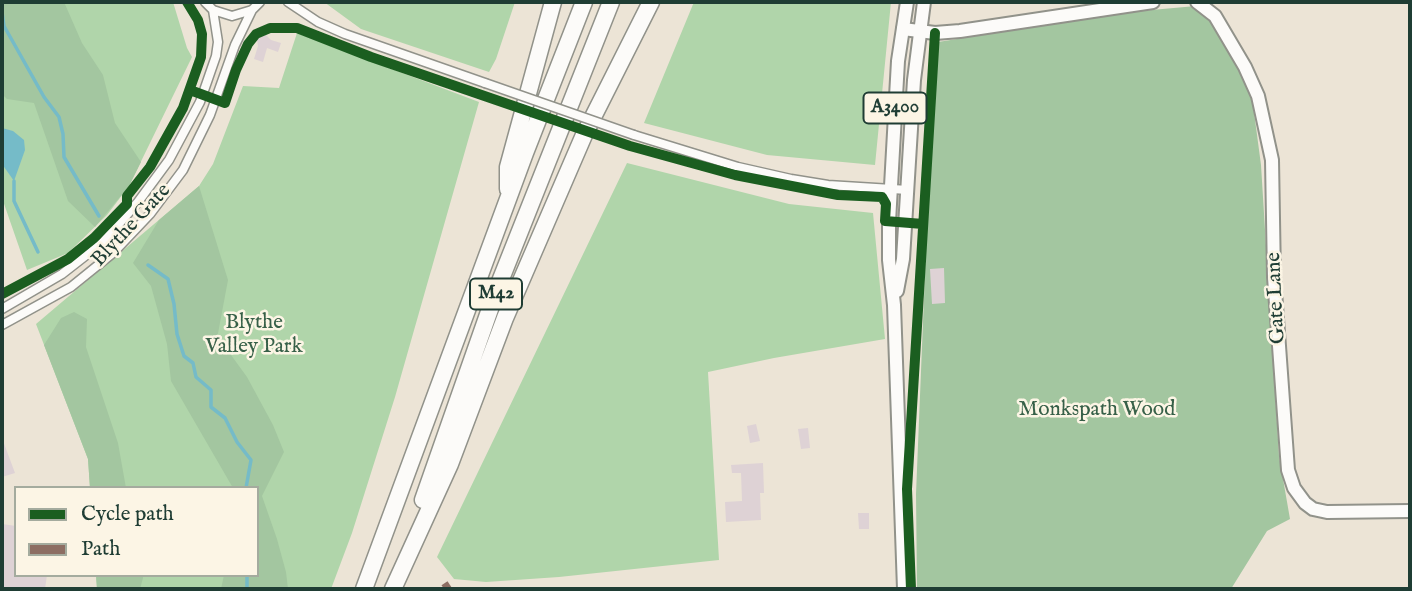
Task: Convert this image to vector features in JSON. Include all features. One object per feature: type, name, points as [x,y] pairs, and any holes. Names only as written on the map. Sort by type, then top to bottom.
[{"type":"highway","points":[[508,202],[508,167],[553,2]]},
{"type":"highway","name":"M42","points":[[364,589],[584,2]]},
{"type":"highway","name":"M42","points":[[392,589],[497,289],[611,2]]},
{"type":"highway","points":[[392,589],[450,464],[505,318],[584,135],[651,2]]},
{"type":"main road","name":"A3400","points":[[904,589],[894,305],[889,260],[898,61],[907,2]]},
{"type":"main road","name":"A3400","points":[[894,305],[903,259],[914,80],[924,2]]},
{"type":"main road","points":[[903,29],[920,32],[960,31],[1153,2]]},
{"type":"main road","name":"Gate Lane","points":[[1197,2],[1215,16],[1245,67],[1258,96],[1272,160],[1275,291],[1288,470],[1294,488],[1313,509],[1327,512],[1410,511]]},
{"type":"street","points":[[205,2],[213,10],[232,16],[251,10],[260,2]]},
{"type":"street","points":[[288,2],[318,22],[345,34],[634,135],[738,167],[828,185],[908,190]]},
{"type":"street","name":"Blythe Gate","points":[[2,309],[62,274],[103,242],[138,202],[169,160],[200,102],[216,55],[218,42],[213,10]]},
{"type":"street","name":"Blythe Gate","points":[[2,325],[71,286],[113,253],[150,214],[183,170],[210,115],[235,45],[251,10]]},
{"type":"green space","points":[[2,2],[173,2],[192,57],[129,186],[107,215],[68,253],[27,270],[2,198]]},
{"type":"green space","points":[[2,2],[64,2],[82,43],[103,75],[115,123],[141,162],[129,186],[95,227],[68,201],[34,103],[7,99],[2,94]]},
{"type":"green space","points":[[324,2],[515,2],[489,72],[361,29]]},
{"type":"green space","points":[[694,2],[891,2],[875,165],[767,155],[644,123]]},
{"type":"green space","name":"Monkspath Wood","points":[[1196,6],[1219,30],[1252,97],[1261,165],[1279,456],[1290,519],[1267,531],[1231,589],[917,589],[916,494],[938,42],[1129,12]]},
{"type":"green space","name":"Blythe Valley Park","points":[[297,33],[479,102],[395,397],[352,533],[331,589],[97,589],[96,577],[259,577],[259,486],[90,486],[88,459],[36,324],[199,186],[213,164],[243,86],[279,88]]},
{"type":"green space","points":[[627,163],[789,204],[873,213],[885,339],[708,372],[719,560],[559,577],[486,582],[454,579],[437,557]]},
{"type":"green space","points":[[199,186],[228,280],[216,344],[231,355],[247,377],[284,452],[262,496],[277,539],[288,589],[221,589],[224,577],[259,577],[259,486],[232,486],[171,381],[167,344],[151,286],[133,263],[159,220]]},
{"type":"green space","points":[[74,312],[87,319],[86,347],[118,443],[126,486],[90,486],[88,459],[44,345],[61,318]]},
{"type":"green space","points":[[96,577],[143,577],[140,589],[97,589]]},
{"type":"water","points":[[2,128],[13,131],[24,140],[25,150],[14,181],[2,164]]},
{"type":"building","points":[[266,35],[281,43],[278,52],[267,48],[263,62],[254,59],[257,40]]},
{"type":"building","points":[[944,268],[945,303],[932,304],[930,269]]},
{"type":"building","points":[[756,424],[760,441],[750,443],[747,426]]},
{"type":"building","points":[[808,428],[810,448],[801,449],[798,429]]},
{"type":"building","points":[[2,438],[15,473],[2,477]]},
{"type":"building","points":[[763,463],[761,520],[726,522],[725,502],[742,501],[741,473],[732,473],[731,465]]},
{"type":"building","points":[[858,513],[869,513],[869,529],[859,529]]},
{"type":"building","points":[[2,524],[14,526],[14,577],[47,577],[45,589],[2,589]]},
{"type":"waterway","points":[[2,12],[4,26],[44,97],[59,117],[64,157],[99,216]]},
{"type":"waterway","points":[[14,181],[14,201],[38,252]]},
{"type":"waterway","points":[[148,265],[168,279],[177,334],[184,356],[193,363],[196,377],[211,390],[211,407],[225,418],[237,442],[251,460],[246,486]]},
{"type":"waterway","points":[[247,577],[247,589]]},
{"type":"marked path","points":[[444,589],[450,585]]},
{"type":"cycle path","points":[[2,294],[68,259],[94,238],[127,204],[127,196],[150,167],[183,108],[201,57],[202,34],[198,20],[187,2]]},
{"type":"cycle path","points":[[190,90],[225,103],[236,70],[248,44],[256,34],[270,28],[297,28],[371,57],[630,146],[735,175],[838,195],[882,197],[886,204],[885,221],[923,224]]},
{"type":"cycle path","points":[[911,589],[907,489],[935,33]]}]
